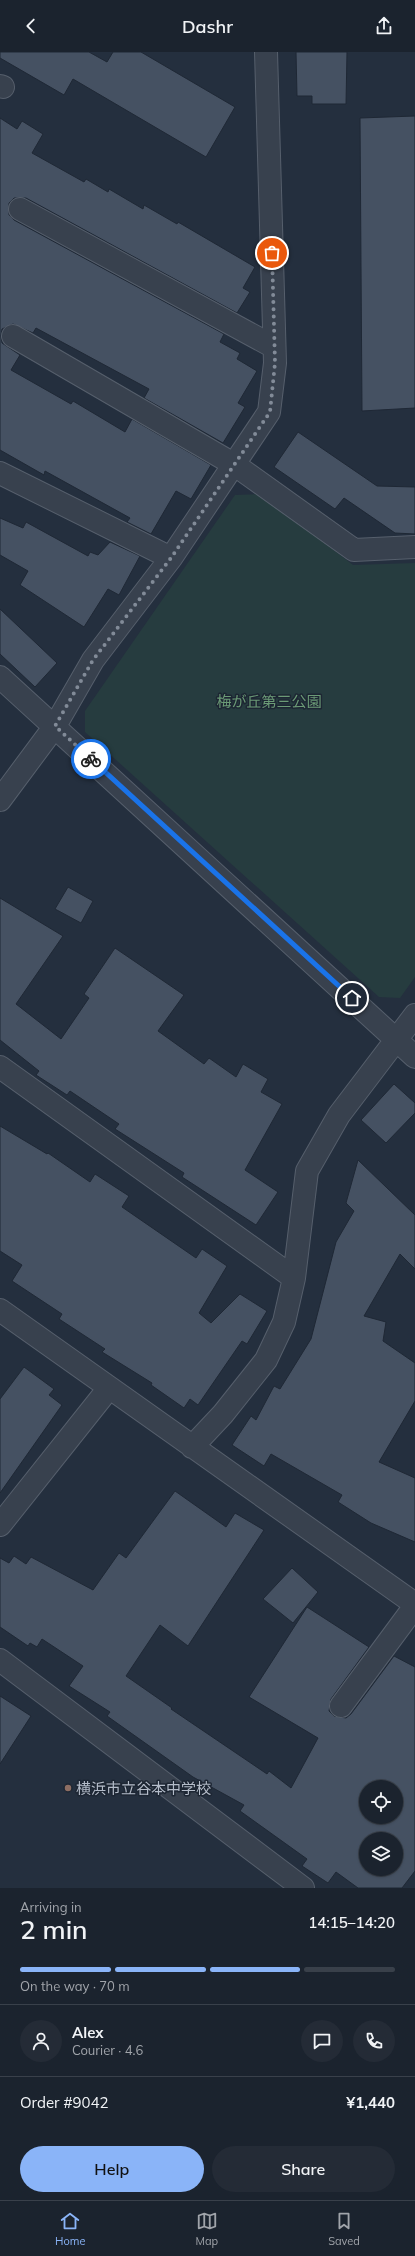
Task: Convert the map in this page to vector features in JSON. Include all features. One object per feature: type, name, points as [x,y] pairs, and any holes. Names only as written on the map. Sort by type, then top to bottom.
[{"type":"street","points":[[0,800],[55,726],[93,660],[171,558],[270,412],[275,363],[266,52]]},
{"type":"street","points":[[20,209],[274,347]]},
{"type":"street","points":[[12,336],[235,465],[354,550],[415,547]]},
{"type":"street","points":[[0,473],[171,558]]},
{"type":"street","points":[[0,677],[415,1057]]},
{"type":"street","points":[[192,1446],[223,1414],[266,1360],[284,1322],[294,1278],[307,1171],[339,1115],[398,1040],[415,1015]]},
{"type":"street","points":[[0,1067],[294,1278]]},
{"type":"street","points":[[0,1310],[415,1605],[341,1706]]},
{"type":"street","points":[[0,1525],[109,1388]]},
{"type":"street","points":[[0,1660],[303,1888]]},
{"type":"green space","name":"梅が丘第三公園","points":[[261,494],[353,565],[415,563],[415,977],[400,998],[379,997],[85,732],[85,711],[235,495]]},
{"type":"building","points":[[0,52],[89,52],[107,62],[113,52],[141,52],[235,107],[206,157],[73,79],[64,95],[0,58]]},
{"type":"building","points":[[296,52],[347,52],[346,104],[312,104],[312,96],[297,96]]},
{"type":"building","points":[[415,116],[415,408],[362,411],[360,118]]},
{"type":"building","points":[[0,118],[17,129],[22,121],[43,134],[32,153],[84,182],[86,179],[108,192],[109,189],[143,209],[144,205],[177,224],[178,222],[255,267],[243,288],[250,292],[237,313],[26,198],[14,198],[9,203],[9,215],[14,220],[224,334],[220,342],[240,353],[237,359],[257,371],[238,403],[245,407],[223,443],[144,398],[149,389],[36,328],[33,333],[13,324],[2,329],[2,343],[20,355],[11,370],[71,404],[73,401],[125,432],[132,419],[211,465],[191,499],[176,491],[151,534],[127,522],[130,518],[45,471],[44,475],[0,450]]},
{"type":"building","points":[[298,432],[377,486],[415,487],[415,534],[395,533],[344,498],[335,509],[274,467]]},
{"type":"building","points":[[0,518],[23,528],[26,522],[88,556],[90,552],[98,555],[110,542],[140,556],[119,595],[108,589],[84,627],[20,585],[28,571],[0,555]]},
{"type":"building","points":[[0,609],[57,663],[35,687],[0,654]]},
{"type":"building","points":[[68,887],[93,901],[81,923],[55,909]]},
{"type":"building","points":[[0,898],[63,936],[16,1004],[61,1039],[89,998],[84,994],[115,948],[184,995],[158,1031],[204,1064],[209,1058],[236,1077],[243,1064],[268,1079],[261,1092],[282,1104],[245,1170],[278,1192],[256,1225],[182,1177],[184,1173],[115,1129],[119,1124],[70,1091],[67,1095],[36,1075],[39,1071],[0,1040]]},
{"type":"building","points":[[394,1084],[415,1103],[415,1113],[386,1143],[361,1120]]},
{"type":"building","points":[[0,1126],[47,1154],[48,1153],[90,1182],[95,1174],[129,1196],[122,1207],[196,1258],[202,1249],[227,1266],[199,1313],[211,1323],[240,1294],[267,1311],[247,1344],[242,1341],[198,1405],[190,1399],[184,1408],[151,1385],[152,1383],[102,1352],[105,1349],[59,1319],[62,1314],[12,1281],[22,1265],[0,1251]]},
{"type":"building","points":[[358,1160],[415,1215],[415,1269],[400,1254],[364,1316],[386,1322],[383,1341],[415,1363],[415,1401],[379,1462],[415,1478],[415,1542],[371,1523],[338,1502],[342,1495],[271,1454],[264,1466],[232,1445],[251,1416],[256,1420],[274,1386],[280,1389],[311,1339],[336,1242],[354,1211],[346,1203]]},
{"type":"building","points":[[24,1367],[54,1389],[49,1395],[62,1405],[0,1493],[0,1399]]},
{"type":"building","points":[[175,1491],[226,1527],[235,1513],[264,1530],[188,1646],[160,1625],[126,1676],[172,1708],[171,1709],[267,1774],[269,1771],[291,1788],[318,1738],[249,1697],[307,1607],[369,1647],[331,1699],[329,1711],[334,1716],[346,1718],[351,1714],[394,1656],[415,1667],[415,1871],[402,1888],[358,1888],[336,1872],[328,1883],[302,1866],[307,1859],[240,1811],[244,1805],[193,1777],[107,1716],[110,1712],[69,1686],[83,1666],[42,1639],[37,1647],[30,1643],[28,1646],[0,1627],[0,1558],[9,1563],[14,1556],[26,1564],[31,1557],[93,1590],[119,1553],[126,1558]]},
{"type":"building","points":[[292,1568],[318,1592],[293,1623],[263,1599]]},
{"type":"building","points":[[0,1696],[31,1716],[0,1764]]},
{"type":"way so far","points":[[91,759],[55,726],[93,660],[171,558],[270,412],[275,363],[272,253]]},
{"type":"place","name":"横浜市立谷本中学校","points":[[68,1788]]},
{"type":"route","points":[[91,759],[352,998]]}]
